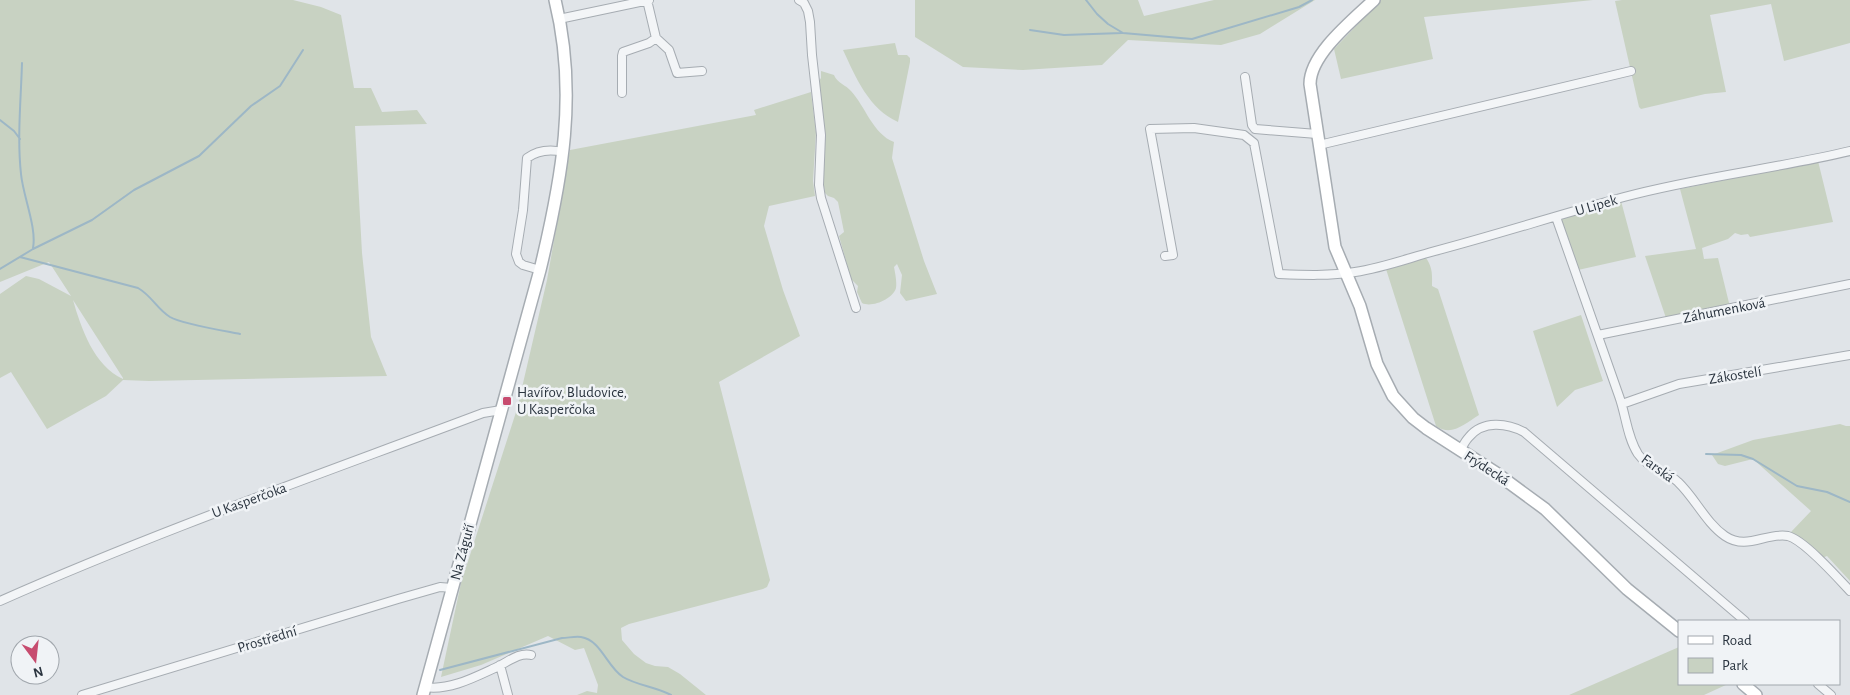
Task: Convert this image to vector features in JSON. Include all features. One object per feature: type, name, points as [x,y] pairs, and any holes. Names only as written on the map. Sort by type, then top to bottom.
[{"type":"street","name":"Na Záguří","points":[[424,691],[540,270],[552,220],[563,152],[567,85],[564,45],[554,0]]},
{"type":"street","points":[[559,18],[648,0],[656,38],[670,50],[677,72],[681,74],[702,71]]},
{"type":"street","points":[[799,0],[804,3],[810,22],[822,135],[819,185],[856,308]]},
{"type":"street","name":"Frýdecká","points":[[1374,0],[1321,53],[1312,70],[1310,84],[1335,247],[1360,306],[1377,364],[1393,396],[1413,418],[1460,451],[1496,473],[1545,509],[1627,589],[1678,630]]},
{"type":"street","points":[[622,94],[623,52],[649,43],[656,38]]},
{"type":"street","points":[[1245,77],[1252,125],[1255,129],[1318,140],[1631,71]]},
{"type":"street","name":"U Lipek","points":[[1172,255],[1150,129],[1194,128],[1244,135],[1254,143],[1279,274],[1311,275],[1356,272],[1624,197],[1850,151]]},
{"type":"street","points":[[540,270],[518,262],[516,254],[523,210],[527,158],[534,153],[543,151],[563,152]]},
{"type":"street","name":"Farská","points":[[1556,217],[1622,404],[1632,443],[1642,459],[1653,468],[1676,480],[1723,534],[1734,541],[1742,543],[1782,536],[1791,537],[1812,553],[1850,591]]},
{"type":"street","name":"Záhumenková","points":[[1598,335],[1850,284]]},
{"type":"street","name":"Zákostelí","points":[[1622,404],[1679,384],[1850,354]]},
{"type":"street","name":"U Kasperčoka","points":[[0,601],[63,573],[184,525],[483,413],[501,410]]},
{"type":"street","points":[[1460,451],[1469,437],[1487,426],[1506,425],[1524,432],[1744,620]]},
{"type":"street","name":"Prostřední","points":[[82,695],[398,599],[440,587],[452,588]]},
{"type":"street","points":[[424,691],[448,686],[500,666],[515,657],[531,654]]},
{"type":"street","points":[[500,666],[508,695]]},
{"type":"street","points":[[1744,685],[1756,695]]},
{"type":"street","points":[[1819,685],[1831,695]]},
{"type":"green space","points":[[0,0],[293,0],[321,7],[341,15],[354,88],[371,88],[382,112],[417,110],[427,124],[355,126],[362,253],[371,337],[387,376],[123,380],[106,396],[47,429],[11,372],[0,378],[0,294],[26,276],[39,279],[71,296],[49,262],[0,282]],"holes":[[[73,300],[123,378],[113,373],[97,356],[85,334]]]},
{"type":"green space","points":[[915,0],[1138,0],[1144,16],[1214,0],[1315,0],[1260,34],[1221,45],[1128,40],[1102,65],[1023,70],[963,67],[915,37]]},
{"type":"green space","points":[[1381,0],[1593,0],[1424,17],[1433,59],[1341,79],[1334,49]]},
{"type":"green space","points":[[1850,0],[1850,43],[1784,61],[1771,4],[1710,15],[1726,92],[1705,94],[1641,109],[1615,1]]},
{"type":"green space","points":[[895,43],[898,55],[907,55],[910,58],[898,122],[879,109],[864,92],[843,50]]},
{"type":"green space","points":[[821,71],[834,75],[837,80],[849,89],[880,133],[894,142],[892,158],[924,261],[937,294],[906,301],[900,293],[902,275],[897,264],[894,267],[896,288],[891,296],[882,302],[862,303],[857,292],[858,286],[851,279],[839,236],[844,232],[838,202],[825,193],[823,180],[824,131],[819,81]]},
{"type":"green space","points":[[811,92],[816,132],[813,181],[815,196],[769,206],[764,226],[783,290],[800,336],[719,382],[770,580],[767,587],[763,589],[629,624],[621,628],[622,640],[634,654],[646,663],[668,667],[706,695],[577,695],[587,691],[597,693],[598,685],[584,648],[575,650],[548,636],[481,665],[441,677],[461,583],[517,409],[547,280],[570,150],[756,115],[754,110]]},
{"type":"green space","points":[[1818,161],[1833,222],[1750,237],[1748,234],[1741,235],[1735,233],[1728,239],[1702,248],[1704,259],[1718,258],[1730,307],[1666,318],[1645,256],[1696,249],[1680,189]]},
{"type":"green space","points":[[1621,201],[1636,257],[1578,270],[1561,224],[1562,219]]},
{"type":"green space","points":[[1426,258],[1430,265],[1432,286],[1438,289],[1479,415],[1453,430],[1442,429],[1436,426],[1386,269]]},
{"type":"green space","points":[[1581,315],[1603,381],[1575,390],[1557,407],[1533,331]]},
{"type":"green space","points":[[1840,424],[1850,426],[1850,581],[1827,556],[1822,558],[1803,540],[1791,532],[1811,511],[1753,459],[1725,466],[1718,464],[1712,455],[1753,440]]},
{"type":"green space","points":[[1678,647],[1678,685],[1726,685],[1704,695],[1569,695]]},
{"type":"waterway","points":[[1086,0],[1108,24],[1123,33],[1192,39],[1299,7],[1312,0]]},
{"type":"waterway","points":[[1030,30],[1064,35],[1122,33]]},
{"type":"waterway","points":[[0,269],[33,249],[92,220],[134,190],[199,156],[251,106],[280,86],[303,50]]},
{"type":"waterway","points":[[22,63],[19,132],[20,160],[22,183],[33,231],[33,248]]},
{"type":"waterway","points":[[0,120],[14,131],[20,139]]},
{"type":"waterway","points":[[20,257],[138,288],[161,310],[176,320],[240,334]]},
{"type":"waterway","points":[[1706,454],[1741,455],[1753,459],[1797,486],[1827,492],[1850,502]]},
{"type":"waterway","points":[[440,670],[562,638],[581,637],[594,643],[617,673],[623,677],[671,695]]},
{"type":"place","name":"Havířov, Bludovice, U Kasperčoka","points":[[507,401]]}]
